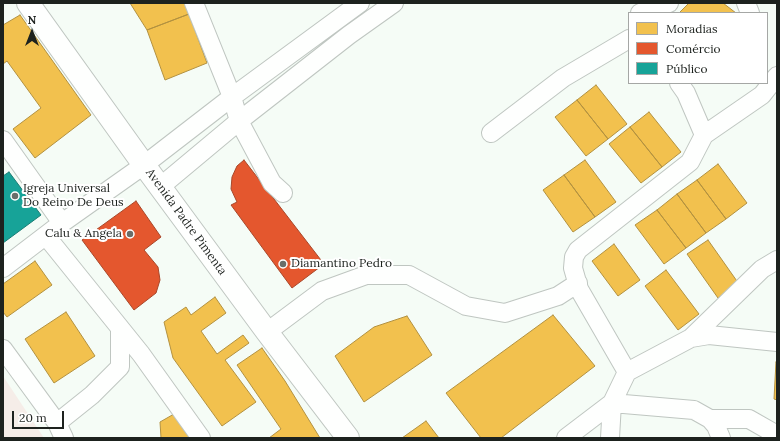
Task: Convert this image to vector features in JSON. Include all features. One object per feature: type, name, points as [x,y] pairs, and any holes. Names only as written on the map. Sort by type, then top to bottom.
[{"type":"main road","name":"Avenida Padre Pimenta","points":[[28,3],[266,332],[348,438]]},
{"type":"street","points":[[194,3],[232,97],[239,121],[272,183],[283,193]]},
{"type":"street","points":[[3,268],[360,3]]},
{"type":"street","points":[[160,187],[239,121],[349,35],[394,3]]},
{"type":"street","points":[[629,3],[634,12]]},
{"type":"street","points":[[643,12],[669,3]]},
{"type":"street","points":[[491,133],[563,78],[628,40]]},
{"type":"street","points":[[627,372],[580,289],[573,268],[574,257],[578,250],[690,162],[704,135],[762,95],[777,76]]},
{"type":"street","points":[[687,86],[704,135]]},
{"type":"street","points":[[3,140],[62,223]]},
{"type":"street","points":[[46,236],[141,354],[201,438]]},
{"type":"street","points":[[610,438],[612,403],[627,372],[691,338],[762,269],[777,260]]},
{"type":"street","points":[[266,332],[322,291],[366,275],[409,275],[466,306],[505,313],[558,296],[578,283]]},
{"type":"street","points":[[3,349],[60,430],[120,367],[120,328]]},
{"type":"street","points":[[691,338],[709,335],[777,342]]},
{"type":"street","points":[[566,438],[612,403],[694,410],[710,419],[716,426],[721,438]]},
{"type":"street","points":[[710,419],[749,419],[777,435]]},
{"type":"shaded area","points":[[3,376],[44,438],[3,438]]},
{"type":"building: Moradias","points":[[130,3],[185,3],[189,14],[147,30]]},
{"type":"building: Moradias","points":[[689,3],[723,3],[735,12],[680,12]]},
{"type":"building: Moradias","points":[[189,14],[207,63],[165,80],[147,30]]},
{"type":"building: Moradias","points":[[20,15],[91,115],[35,158],[13,129],[41,108],[7,61],[3,64],[3,25]]},
{"type":"building: Moradias","points":[[596,85],[627,124],[608,139],[577,100]]},
{"type":"building: Moradias","points":[[577,100],[608,139],[586,156],[555,117]]},
{"type":"building: Moradias","points":[[649,112],[681,152],[662,167],[630,127]]},
{"type":"building: Moradias","points":[[630,127],[662,167],[641,183],[609,144]]},
{"type":"building: Moradias","points":[[585,160],[616,202],[595,217],[564,175]]},
{"type":"building: Moradias","points":[[718,164],[747,203],[726,219],[697,180]]},
{"type":"building: Moradias","points":[[564,175],[595,217],[573,232],[543,190]]},
{"type":"building: Moradias","points":[[697,180],[726,219],[706,233],[677,194]]},
{"type":"building: Moradias","points":[[677,194],[706,233],[686,248],[657,210]]},
{"type":"building: Moradias","points":[[657,210],[686,248],[664,264],[635,225]]},
{"type":"building: Moradias","points":[[708,240],[739,284],[718,298],[687,254]]},
{"type":"building: Moradias","points":[[614,244],[640,280],[618,296],[592,261]]},
{"type":"building: Moradias","points":[[35,261],[52,285],[7,317],[3,312],[3,284]]},
{"type":"building: Moradias","points":[[666,270],[699,314],[678,330],[645,286]]},
{"type":"building: Moradias","points":[[215,297],[226,313],[201,331],[217,354],[243,335],[249,343],[225,360],[256,402],[222,426],[173,358],[164,322],[186,307],[191,315]]},
{"type":"building: Moradias","points":[[66,312],[95,356],[54,383],[25,339]]},
{"type":"building: Moradias","points":[[553,315],[595,366],[501,438],[481,438],[446,393]]},
{"type":"building: Moradias","points":[[407,316],[432,355],[364,402],[335,356],[374,327]]},
{"type":"building: Moradias","points":[[262,348],[285,381],[320,438],[269,438],[281,429],[237,365]]},
{"type":"building: Moradias","points":[[777,362],[777,400],[774,399]]},
{"type":"building: Moradias","points":[[174,414],[191,438],[161,438],[160,422]]},
{"type":"building: Moradias","points":[[426,421],[439,438],[402,438]]},
{"type":"building: Comércio","points":[[244,160],[324,264],[292,288],[231,205],[237,202],[231,189],[232,177],[237,166]]},
{"type":"building: Comércio","points":[[136,201],[161,237],[144,250],[158,267],[160,280],[156,293],[134,310],[82,240]]},
{"type":"building: Público","name":"Igreja Universal Do Reino De Deus","points":[[9,172],[41,215],[3,243],[3,176]]},
{"type":"place","name":"Igreja Universal Do Reino De Deus","points":[[15,196]]},
{"type":"place","name":"Calu & Angela","points":[[130,234]]},
{"type":"place","name":"Diamantino Pedro","points":[[283,264]]}]
